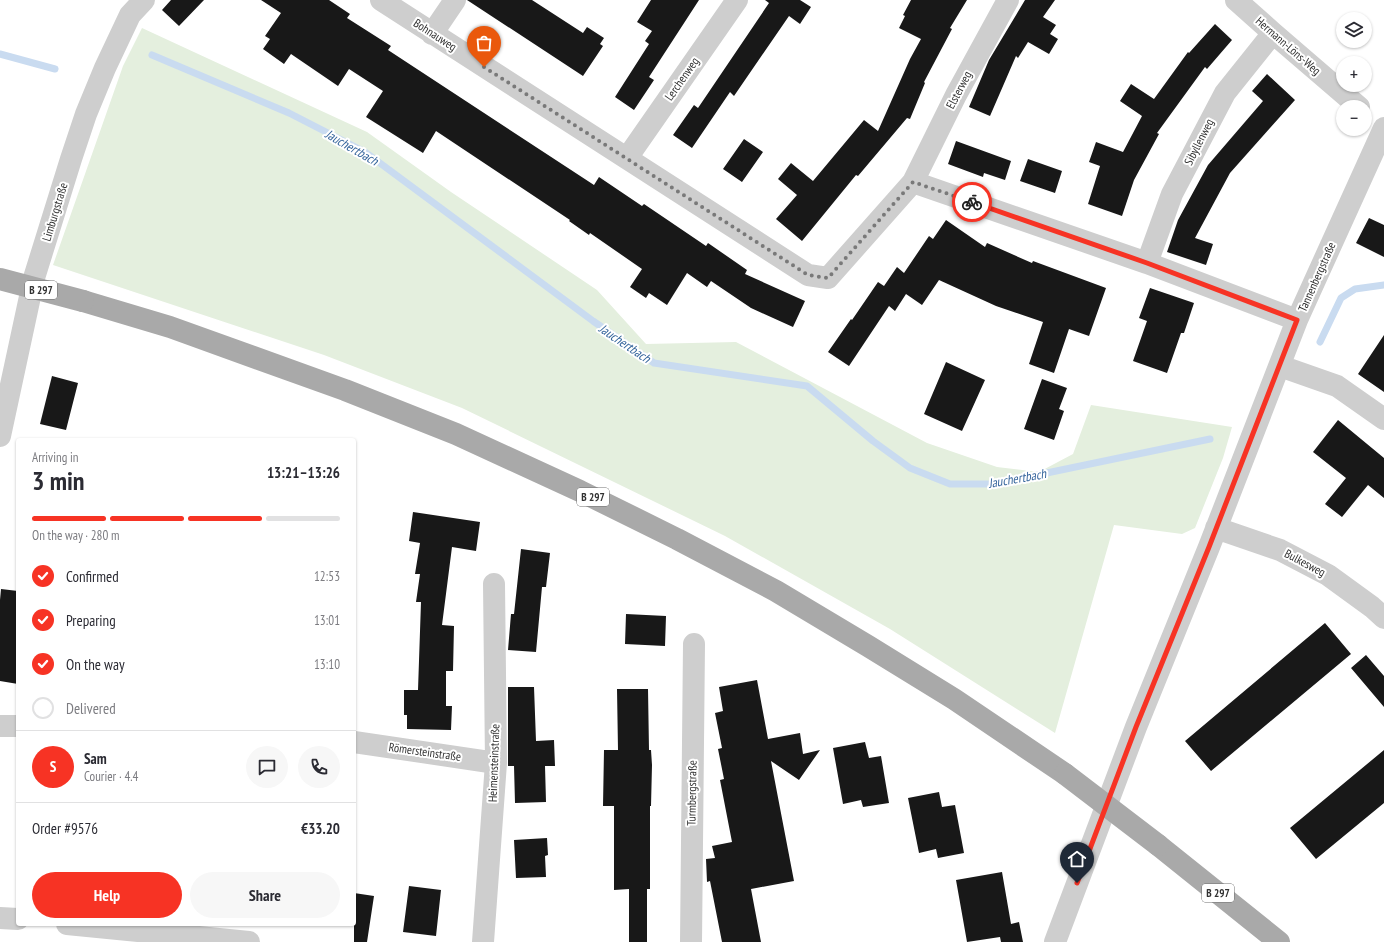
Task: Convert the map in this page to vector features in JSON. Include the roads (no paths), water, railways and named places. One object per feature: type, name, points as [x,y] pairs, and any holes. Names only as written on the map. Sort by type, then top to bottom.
[{"type":"main road","name":"B 297","points":[[0,280],[82,301],[170,327],[345,390],[456,434],[580,491],[677,539],[782,595],[954,699],[1065,774],[1158,845],[1278,942]]},
{"type":"street","name":"Limburgstraße","points":[[0,436],[34,278],[71,159],[86,114],[105,68],[130,15],[144,0]]},
{"type":"street","name":"Bohnauweg","points":[[381,0],[808,275],[828,278],[913,182]]},
{"type":"street","points":[[432,34],[455,0]]},
{"type":"street","name":"Lerchenweg","points":[[627,158],[737,0]]},
{"type":"street","name":"Elsterweg","points":[[913,182],[956,95],[1008,0]]},
{"type":"street","name":"Hermann-Löns-Weg","points":[[1236,0],[1351,100]]},
{"type":"street","name":"Sibyllenweg","points":[[1147,263],[1172,194],[1224,93],[1273,33]]},
{"type":"street","points":[[1372,118],[1384,128]]},
{"type":"street","name":"Tannenbergstraße","points":[[1055,942],[1136,727],[1297,320],[1384,128]]},
{"type":"street","points":[[913,182],[1147,263],[1297,320]]},
{"type":"street","points":[[1280,366],[1337,386],[1384,418]]},
{"type":"street","name":"Bulkesweg","points":[[1216,528],[1280,550],[1328,575],[1372,607],[1384,618]]},
{"type":"street","name":"Heimensteinstraße","points":[[483,942],[496,763],[494,584]]},
{"type":"street","name":"Turmbergstraße","points":[[690,942],[694,644]]},
{"type":"street","points":[[0,726],[16,726]]},
{"type":"street","name":"Römersteinstraße","points":[[356,742],[496,763]]},
{"type":"street","points":[[0,918],[16,919]]},
{"type":"street","points":[[86,926],[249,942]]},
{"type":"waterway","name":"Jauchertbach","points":[[0,54],[55,69]]},
{"type":"waterway","name":"Jauchertbach","points":[[152,55],[289,113],[365,152],[593,321],[654,363],[807,386],[873,441],[910,468],[950,484],[994,484],[1210,439]]},
{"type":"waterway","name":"Jauchertbach","points":[[1320,342],[1341,298],[1355,289],[1384,285]]}]
